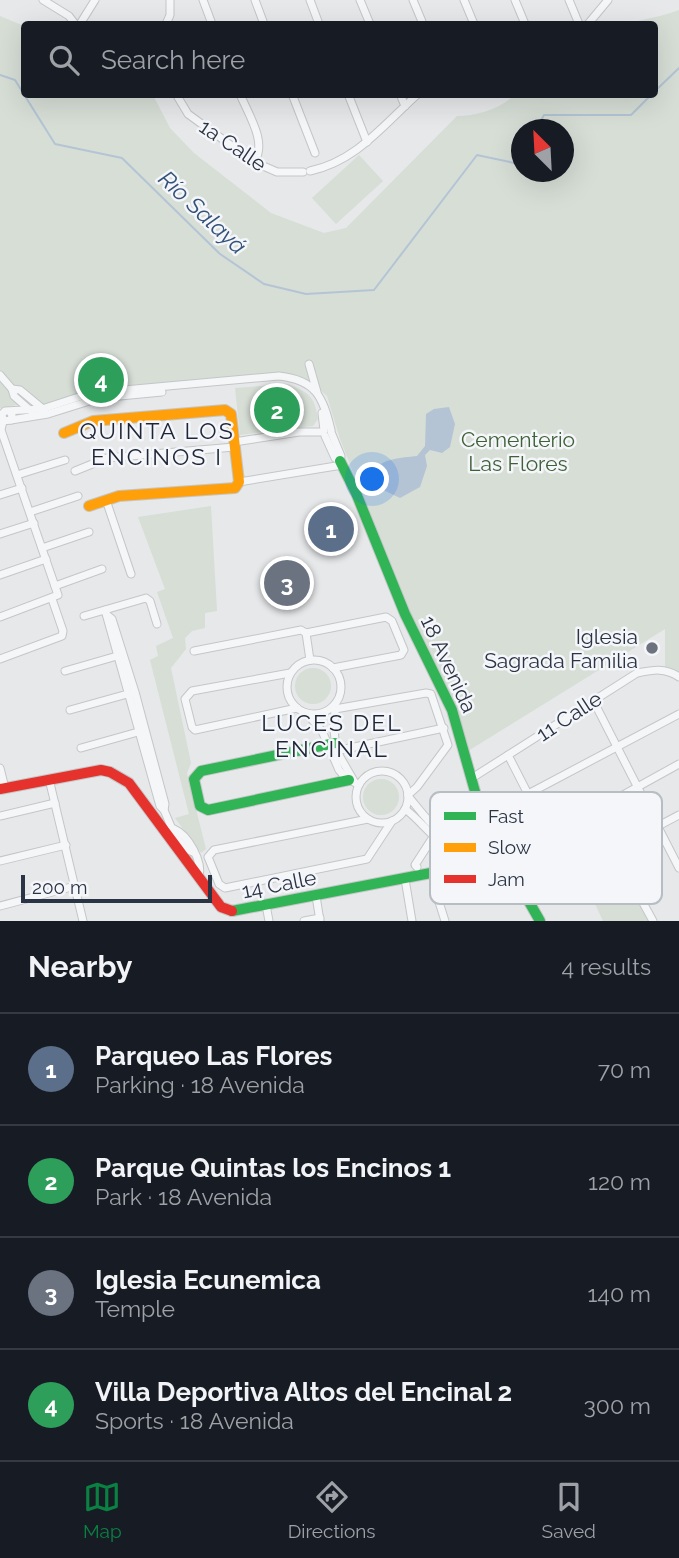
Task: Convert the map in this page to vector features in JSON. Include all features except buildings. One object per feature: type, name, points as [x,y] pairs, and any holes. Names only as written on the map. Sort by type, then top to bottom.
[{"type":"street","points":[[44,0],[73,21]]},
{"type":"street","points":[[82,21],[95,0]]},
{"type":"street","points":[[167,21],[170,0]]},
{"type":"street","points":[[203,0],[211,21]]},
{"type":"street","points":[[255,0],[263,21]]},
{"type":"street","points":[[310,0],[318,21]]},
{"type":"street","points":[[360,0],[369,21]]},
{"type":"street","points":[[413,0],[422,21]]},
{"type":"street","points":[[464,0],[473,21]]},
{"type":"street","points":[[515,0],[524,21]]},
{"type":"street","points":[[569,0],[578,21]]},
{"type":"street","points":[[590,21],[608,0]]},
{"type":"street","name":"1a Calle","points":[[178,98],[188,114],[254,162],[277,172],[307,171],[337,163],[367,142],[414,98]]},
{"type":"street","points":[[242,98],[260,142],[259,153],[254,162]]},
{"type":"street","points":[[294,98],[315,153]]},
{"type":"street","points":[[350,98],[367,142]]},
{"type":"street","points":[[402,98],[405,106]]},
{"type":"street","points":[[309,364],[317,393]]},
{"type":"street","points":[[0,367],[1,376],[12,389],[14,396],[30,410]]},
{"type":"street","name":"18 Avenida","points":[[5,418],[30,410],[43,413],[91,393],[272,376],[304,382],[317,393],[325,404],[327,432]]},
{"type":"street","name":"18 Avenida","points":[[5,418],[43,413],[99,398],[279,380],[302,387],[318,400],[327,432],[341,456],[341,463],[405,614],[452,710],[477,792]]},
{"type":"street","points":[[12,389],[20,390],[43,413]]},
{"type":"street","points":[[64,433],[93,421],[225,410],[231,414],[238,486],[119,496],[89,506]]},
{"type":"street","points":[[0,617],[58,595],[1,430],[5,418]]},
{"type":"street","points":[[75,471],[107,458],[234,444],[299,432],[327,432]]},
{"type":"street","points":[[0,454],[9,451]]},
{"type":"street","points":[[17,475],[65,460]]},
{"type":"street","points":[[239,482],[341,463]]},
{"type":"street","points":[[0,495],[22,488]]},
{"type":"street","points":[[30,512],[78,496]]},
{"type":"street","points":[[106,500],[131,574]]},
{"type":"street","points":[[0,534],[33,523]]},
{"type":"street","points":[[42,548],[89,532]]},
{"type":"street","points":[[0,575],[46,559]]},
{"type":"street","points":[[55,586],[102,569]]},
{"type":"street","points":[[84,616],[106,612],[146,598],[150,601],[157,624]]},
{"type":"street","points":[[0,659],[62,636],[63,631],[52,599]]},
{"type":"street","points":[[106,612],[117,656],[131,693],[138,732],[165,804],[164,810],[174,829],[183,832],[187,838],[199,867],[198,877]]},
{"type":"street","points":[[106,612],[111,619],[156,781]]},
{"type":"street","points":[[194,651],[386,617],[392,621],[404,650],[401,655],[333,668]]},
{"type":"street","points":[[306,633],[310,660]]},
{"type":"street","points":[[65,671],[117,656]]},
{"type":"street","points":[[332,748],[340,681],[327,663],[310,660],[296,666],[290,673],[287,682],[290,701],[306,713],[322,732],[332,748],[339,770],[354,782],[356,803],[368,819]]},
{"type":"street","name":"11 Calle","points":[[472,778],[637,673],[656,669],[675,674]]},
{"type":"street","points":[[290,673],[192,691],[185,699],[191,727],[195,730],[297,708]]},
{"type":"street","points":[[70,710],[131,693]]},
{"type":"street","points":[[306,713],[322,713],[335,706],[426,693],[434,698],[448,745],[408,795],[405,809],[392,821],[367,859],[225,888],[219,884],[208,857],[214,850],[368,819],[384,823],[392,821]]},
{"type":"street","points":[[593,700],[640,792]]},
{"type":"street","points":[[532,792],[679,714]]},
{"type":"street","points":[[430,826],[401,780],[387,771],[371,773],[354,782],[208,810],[200,806],[194,779],[201,771],[444,728]]},
{"type":"street","points":[[81,748],[138,732]]},
{"type":"street","points":[[508,755],[527,792]]},
{"type":"street","points":[[628,792],[679,764]]},
{"type":"street","points":[[0,768],[3,788]]},
{"type":"street","name":"14 Calle","points":[[3,788],[101,770],[121,778],[129,783],[222,907],[227,912],[240,916],[266,905],[405,879],[430,872]]},
{"type":"street","points":[[49,779],[83,921]]},
{"type":"street","points":[[0,816],[55,803]]},
{"type":"street","points":[[405,809],[430,829]]},
{"type":"street","points":[[662,825],[679,815]]},
{"type":"street","points":[[662,835],[679,868]]},
{"type":"street","points":[[416,867],[415,864],[430,841]]},
{"type":"street","points":[[0,861],[66,845]]},
{"type":"street","points":[[405,879],[412,921]]},
{"type":"street","points":[[0,905],[75,886]]},
{"type":"street","points":[[304,921],[320,920],[316,896]]},
{"type":"street","points":[[440,904],[445,921]]},
{"type":"street","name":"18 Avenida","points":[[530,904],[540,921]]},
{"type":"street","points":[[644,904],[653,921]]},
{"type":"street","points":[[266,905],[269,921]]},
{"type":"green space","name":"Cementerio Las Flores","points":[[679,10],[679,673],[665,670],[665,629],[468,751],[408,612],[340,439],[327,396],[314,385],[295,377],[87,392],[44,406],[39,401],[0,408],[0,16],[21,25],[21,98],[155,98],[170,128],[194,153],[271,213],[324,233],[346,228],[457,116],[488,111],[511,98],[658,98],[658,21],[640,21]]},
{"type":"green space","points":[[359,155],[383,181],[336,224],[312,198]]},
{"type":"green space","points":[[288,384],[306,393],[315,405],[318,419],[313,426],[240,435],[235,388]]},
{"type":"green space","points":[[211,506],[217,611],[205,613],[205,628],[192,631],[185,638],[186,649],[171,668],[191,763],[187,773],[206,849],[201,853],[175,818],[189,814],[150,660],[158,656],[156,646],[173,638],[157,592],[165,589],[138,517]]},
{"type":"green space","points":[[313,668],[326,673],[331,686],[326,699],[313,704],[300,699],[295,686],[300,673]]},
{"type":"green space","points":[[381,779],[394,784],[399,797],[394,810],[381,815],[368,810],[363,797],[368,784]]},
{"type":"green space","points":[[595,904],[641,904],[651,921],[603,921]]},
{"type":"water","points":[[449,407],[455,424],[450,447],[442,453],[430,450],[425,455],[427,466],[420,487],[400,498],[379,488],[372,471],[387,461],[417,456],[425,446],[426,414],[434,409]]},
{"type":"waterway","name":"Río Salayá","points":[[658,88],[679,68]]},
{"type":"waterway","name":"Río Salayá","points":[[0,75],[15,80],[21,90]]},
{"type":"waterway","name":"Río Salayá","points":[[26,98],[55,144],[122,158],[220,254],[264,284],[306,294],[374,290],[477,155],[511,162]]},
{"type":"waterway","name":"Río Salayá","points":[[542,119],[544,115],[631,115],[648,98]]},
{"type":"traffic: fast","points":[[340,461],[356,493],[405,614],[452,710],[475,792]]},
{"type":"traffic: fast","points":[[335,743],[201,771],[194,779],[200,806],[208,810],[349,780]]},
{"type":"traffic: fast","points":[[232,911],[430,873]]},
{"type":"traffic: fast","points":[[530,904],[540,921]]},
{"type":"traffic: slow","points":[[64,433],[93,421],[225,410],[231,414],[239,482],[235,488],[119,496],[89,506]]},
{"type":"traffic: jam","points":[[0,789],[101,770],[110,772],[129,783],[221,907],[232,911]]},
{"type":"place","name":"Villa Deportiva Altos del Encinal 2","points":[[101,380]]},
{"type":"place","name":"Parque Quintas los Encinos 1","points":[[277,410]]},
{"type":"place","name":"Parqueo Las Flores","points":[[331,529]]},
{"type":"place","name":"Iglesia Ecunemica","points":[[287,583]]},
{"type":"place","name":"Iglesia Sagrada Familia","points":[[652,648]]},
{"type":"district","name":"QUINTA LOS ENCINOS I","points":[[157,443]]},
{"type":"district","name":"LUCES DEL ENCINAL","points":[[332,735]]}]
